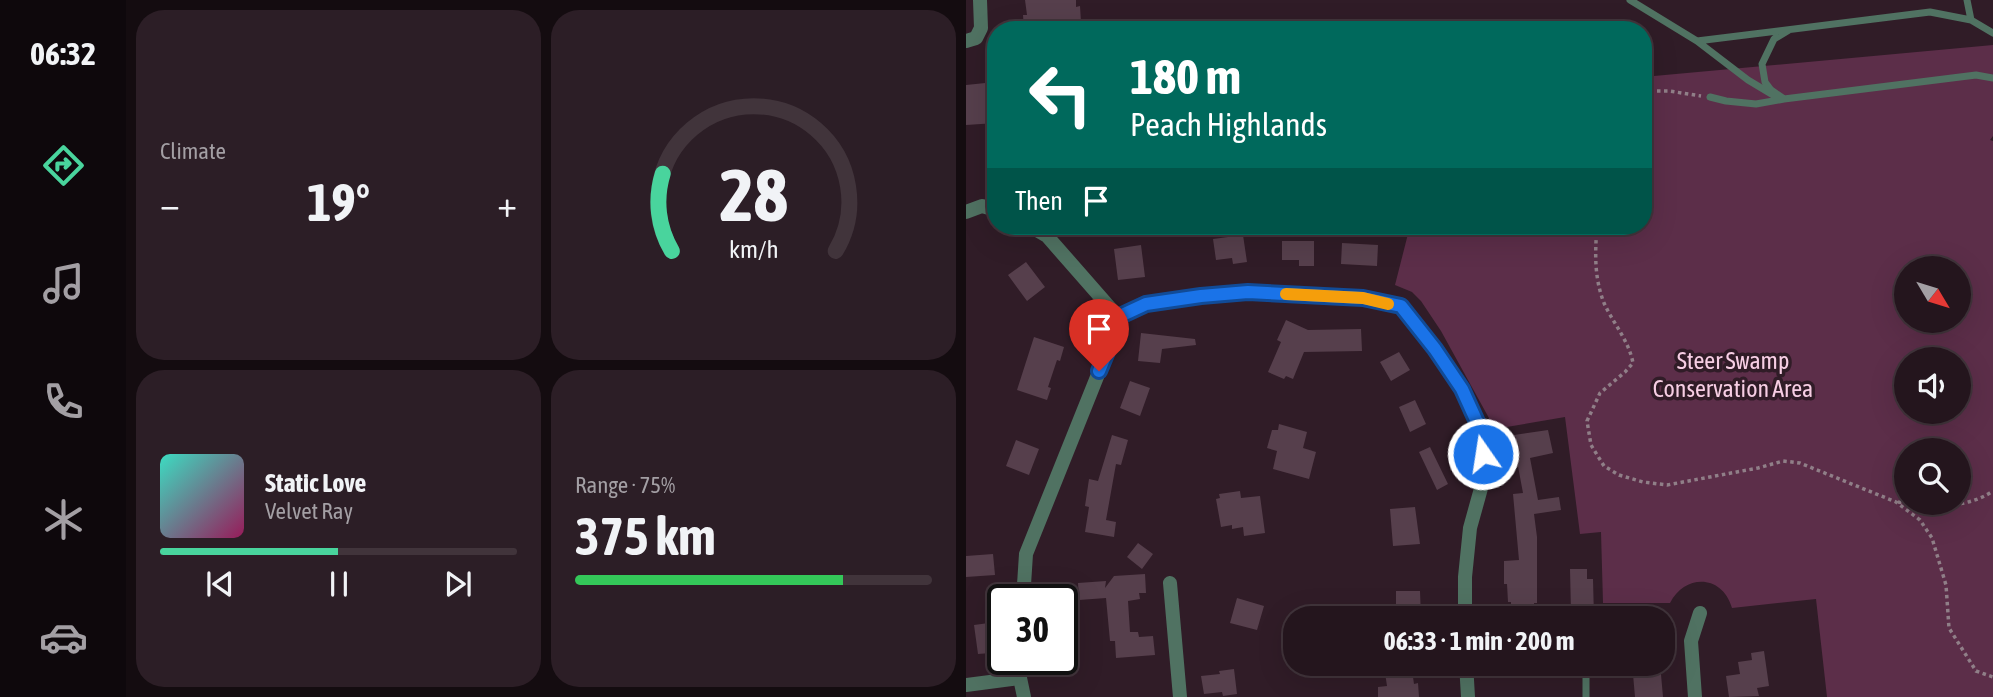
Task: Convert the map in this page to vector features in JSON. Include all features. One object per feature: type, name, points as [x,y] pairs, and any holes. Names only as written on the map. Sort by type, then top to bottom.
[{"type":"street","points":[[966,41],[976,38],[981,28],[980,0]]},
{"type":"street","points":[[966,212],[982,206],[987,207]]},
{"type":"street","points":[[1045,235],[1118,317]]},
{"type":"street","points":[[1024,584],[1026,554],[1109,347],[1118,317],[1146,304],[1248,292],[1363,298],[1401,306],[1435,349],[1462,389],[1482,433],[1485,474],[1470,528],[1465,606]]},
{"type":"street","points":[[1170,583],[1180,697]]},
{"type":"street","points":[[1695,697],[1691,641],[1700,613]]},
{"type":"street","points":[[1467,676],[1468,697]]},
{"type":"street","points":[[966,685],[1020,678],[1024,697]]},
{"type":"lane","points":[[1630,0],[1697,40],[1765,91],[1784,99]]},
{"type":"lane","points":[[1967,0],[1971,20]]},
{"type":"lane","points":[[1697,40],[1930,12],[1971,20],[1993,33]]},
{"type":"lane","points":[[1784,99],[1765,82],[1762,64],[1774,39],[1793,28]]},
{"type":"lane","points":[[1710,97],[1756,104],[1976,75],[1993,78]]},
{"type":"lane","points":[[1586,676],[1586,697]]},
{"type":"path","points":[[1652,91],[1710,97]]},
{"type":"path","points":[[1596,235],[1594,259],[1599,285],[1604,302],[1631,352],[1633,363],[1600,393],[1587,421],[1591,445],[1604,466],[1619,475],[1667,485],[1783,461],[1800,463],[1894,501]]},
{"type":"path","points":[[1971,500],[1993,491]]},
{"type":"path","points":[[1913,515],[1932,538],[1946,585],[1949,628],[1976,671],[1993,677]]},
{"type":"green space","name":"Steer Swamp Conservation Area","points":[[1993,45],[1993,136],[1990,140],[1993,141],[1993,697],[1827,697],[1816,599],[1732,608],[1720,589],[1703,582],[1685,587],[1670,603],[1603,603],[1601,532],[1580,534],[1565,417],[1495,429],[1441,331],[1412,292],[1395,285],[1408,235],[1652,235],[1652,76]]},
{"type":"building","points":[[1025,0],[1076,0],[1076,7],[1080,6],[1081,21],[1023,21],[1023,15],[1027,15]]},
{"type":"building","points":[[987,83],[987,124],[966,125],[966,85]]},
{"type":"building","points":[[1243,235],[1247,262],[1233,264],[1232,258],[1216,260],[1213,239]]},
{"type":"building","points":[[1282,241],[1314,241],[1314,266],[1299,266],[1299,260],[1282,260]]},
{"type":"building","points":[[1342,243],[1378,245],[1377,266],[1341,264]]},
{"type":"building","points":[[1141,245],[1145,277],[1118,280],[1114,249]]},
{"type":"building","points":[[1026,262],[1045,287],[1027,301],[1008,275]]},
{"type":"building","points":[[1286,320],[1308,330],[1361,329],[1362,351],[1304,352],[1293,379],[1286,376],[1284,379],[1268,372],[1281,342],[1277,340]]},
{"type":"building","points":[[1141,333],[1195,339],[1196,345],[1162,349],[1160,363],[1138,361]]},
{"type":"building","points":[[1034,337],[1064,347],[1048,387],[1051,388],[1047,400],[1017,390]]},
{"type":"building","points":[[1399,352],[1410,370],[1391,381],[1380,362]]},
{"type":"building","points":[[1130,381],[1150,388],[1140,416],[1120,408]]},
{"type":"building","points":[[1415,400],[1426,424],[1410,432],[1399,407]]},
{"type":"building","points":[[1279,424],[1307,432],[1303,448],[1316,452],[1309,479],[1273,469],[1277,451],[1267,448],[1272,430],[1278,430]]},
{"type":"building","points":[[1548,430],[1553,453],[1530,458],[1538,500],[1559,497],[1561,510],[1534,514],[1537,537],[1537,603],[1534,603],[1534,606],[1511,606],[1511,602],[1508,602],[1507,584],[1504,584],[1504,561],[1519,560],[1513,494],[1523,493],[1517,461],[1513,462],[1507,436]]},
{"type":"building","points":[[1112,435],[1128,440],[1121,465],[1116,464],[1106,520],[1116,522],[1114,537],[1085,532],[1089,507],[1085,506],[1089,479],[1098,481]]},
{"type":"building","points":[[1016,440],[1039,449],[1029,475],[1006,466]]},
{"type":"building","points":[[1430,447],[1448,484],[1437,490],[1419,452]]},
{"type":"building","points":[[1240,491],[1241,498],[1260,496],[1265,533],[1244,536],[1243,527],[1221,527],[1216,499],[1220,498],[1219,494]]},
{"type":"building","points":[[1415,507],[1420,544],[1393,546],[1390,509]]},
{"type":"building","points":[[1138,543],[1153,554],[1142,569],[1127,557]]},
{"type":"building","points":[[993,554],[995,575],[966,577],[966,556]]},
{"type":"building","points":[[1570,569],[1587,569],[1587,579],[1593,579],[1594,606],[1571,606]]},
{"type":"building","points":[[1145,574],[1146,593],[1139,593],[1140,599],[1128,601],[1130,632],[1138,632],[1139,637],[1153,636],[1155,655],[1116,658],[1115,641],[1110,641],[1106,598],[1079,600],[1078,583],[1106,581],[1105,588],[1114,576]]},
{"type":"building","points":[[1396,591],[1420,591],[1421,606],[1396,606]]},
{"type":"building","points":[[1237,598],[1264,606],[1257,630],[1230,623]]},
{"type":"building","points":[[987,623],[987,653],[978,654],[974,625]]},
{"type":"building","points":[[1764,651],[1769,686],[1757,688],[1759,696],[1729,697],[1726,676],[1740,674],[1738,662],[1752,660],[1751,653]]},
{"type":"building","points":[[1234,669],[1237,694],[1204,694],[1201,676]]},
{"type":"building","points":[[1386,676],[1413,676],[1414,684],[1418,683],[1419,697],[1378,697],[1378,687],[1387,686]]},
{"type":"building","points":[[1633,676],[1661,676],[1663,697],[1635,697]]},
{"type":"slow traffic","points":[[1286,294],[1363,298],[1388,304]]},
{"type":"route","points":[[1099,371],[1118,317],[1146,304],[1248,292],[1363,298],[1401,306],[1462,389],[1482,433],[1483,454]]}]
